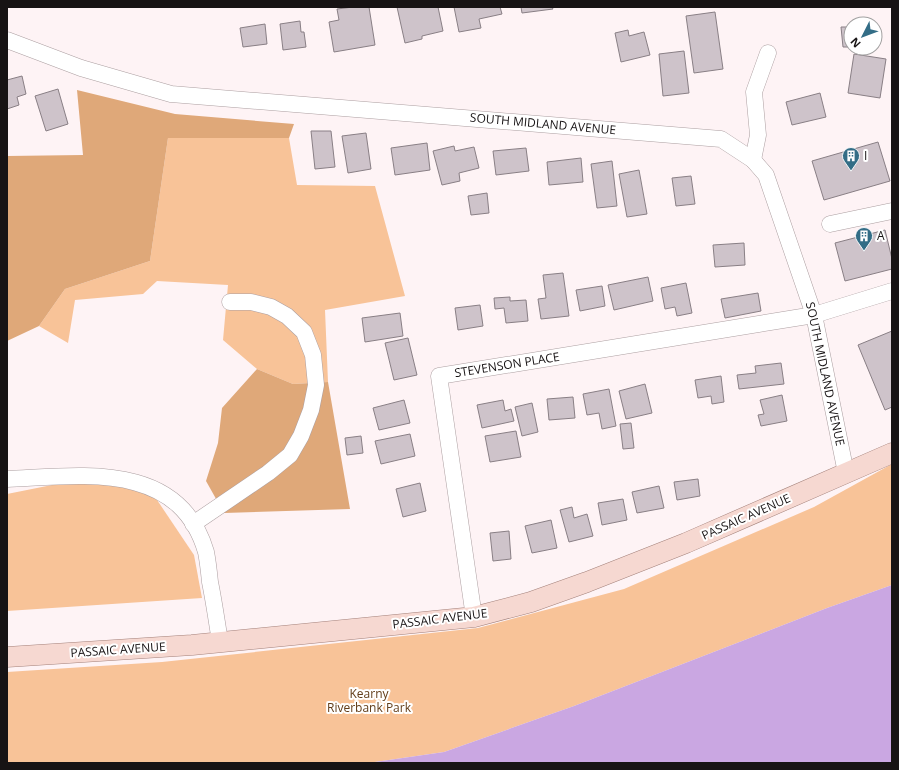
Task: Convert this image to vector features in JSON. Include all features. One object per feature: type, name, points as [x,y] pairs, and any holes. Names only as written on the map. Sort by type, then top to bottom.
[{"type":"main road","name":"PASSAIC AVENUE","points":[[7,658],[220,642],[474,617],[531,602],[587,582],[686,543],[892,453]]},
{"type":"street","name":"SOUTH MIDLAND AVENUE","points":[[7,40],[81,68],[171,94],[720,139],[753,160],[766,175],[814,315],[846,473]]},
{"type":"street","points":[[753,160],[758,135],[754,92],[768,53]]},
{"type":"street","points":[[830,224],[892,211]]},
{"type":"street","points":[[814,315],[892,291]]},
{"type":"street","points":[[193,524],[268,473],[290,455],[301,436],[311,410],[316,385],[313,355],[304,332],[287,316],[271,307],[251,302],[230,302]]},
{"type":"street","name":"STEVENSON PLACE","points":[[474,617],[439,376],[814,315]]},
{"type":"street","points":[[7,479],[96,475],[148,485],[161,494],[189,516],[206,552],[220,642]]},
{"type":"green space","points":[[168,138],[289,138],[297,185],[375,186],[405,296],[325,310],[328,382],[293,384],[257,369],[223,340],[228,285],[157,281],[143,294],[75,300],[68,343],[39,326],[65,289],[150,261]]},
{"type":"green space","name":"Kearny Riverbank Park","points":[[892,464],[892,585],[827,608],[574,706],[444,752],[368,763],[7,763],[7,672],[162,662],[478,628],[624,589],[814,507]]},
{"type":"green space","points":[[77,480],[149,488],[194,555],[202,598],[7,611],[7,494]]},
{"type":"shaded area","points":[[77,90],[175,114],[294,124],[289,138],[168,138],[150,261],[65,289],[39,326],[7,341],[7,156],[83,155]]},
{"type":"shaded area","points":[[257,369],[293,384],[328,382],[350,509],[224,513],[206,481],[218,443],[222,408]]},
{"type":"shaded area","points":[[892,585],[892,763],[368,763],[444,752],[574,706],[827,608]]},
{"type":"building","points":[[369,7],[375,45],[334,52],[329,22],[339,20],[337,9]]},
{"type":"building","points":[[397,7],[438,7],[443,31],[422,36],[422,39],[405,43]]},
{"type":"building","points":[[454,7],[500,7],[502,14],[479,19],[481,28],[459,32]]},
{"type":"building","points":[[521,7],[552,7],[553,9],[522,13]]},
{"type":"building","points":[[715,12],[723,69],[694,73],[686,16]]},
{"type":"building","points":[[300,21],[301,32],[304,32],[306,47],[283,50],[280,24]]},
{"type":"building","points":[[265,24],[267,44],[243,47],[240,28]]},
{"type":"building","points":[[841,27],[843,27],[843,47]]},
{"type":"building","points":[[628,30],[629,36],[644,32],[650,55],[621,62],[615,33]]},
{"type":"building","points":[[684,51],[689,93],[663,96],[659,54]]},
{"type":"building","points":[[854,56],[867,56],[886,59],[880,98],[848,93]]},
{"type":"building","points":[[22,76],[26,94],[17,97],[19,105],[7,109],[7,80]]},
{"type":"building","points":[[58,89],[68,124],[46,131],[35,96]]},
{"type":"building","points":[[820,93],[826,117],[792,125],[786,102]]},
{"type":"building","points":[[311,131],[331,131],[335,167],[315,169]]},
{"type":"building","points":[[366,133],[371,169],[348,173],[342,136]]},
{"type":"building","name":"I","points":[[878,142],[890,181],[824,200],[812,161]]},
{"type":"building","points":[[427,143],[430,170],[395,175],[391,148]]},
{"type":"building","points":[[454,146],[455,151],[474,147],[479,168],[459,173],[460,181],[442,185],[433,151]]},
{"type":"building","points":[[526,148],[529,171],[496,175],[493,151]]},
{"type":"building","points":[[581,158],[583,182],[549,185],[547,162]]},
{"type":"building","points":[[612,161],[617,206],[597,208],[591,164]]},
{"type":"building","points":[[639,170],[647,214],[627,217],[619,174]]},
{"type":"building","points":[[691,176],[695,204],[676,206],[672,178]]},
{"type":"building","points":[[487,193],[489,213],[471,215],[468,196]]},
{"type":"building","name":"A","points":[[885,230],[892,259],[892,269],[845,281],[835,243]]},
{"type":"building","points":[[744,243],[745,265],[715,267],[713,245]]},
{"type":"building","points":[[563,273],[569,316],[541,319],[538,299],[546,298],[543,275]]},
{"type":"building","points":[[648,277],[653,301],[614,310],[608,285]]},
{"type":"building","points":[[686,283],[692,313],[677,316],[675,307],[665,309],[661,288]]},
{"type":"building","points":[[602,286],[605,306],[580,311],[576,290]]},
{"type":"building","points":[[758,293],[761,311],[725,318],[721,299]]},
{"type":"building","points":[[510,297],[510,301],[526,300],[528,321],[506,323],[504,308],[495,309],[494,298]]},
{"type":"building","points":[[480,305],[483,326],[458,330],[455,308]]},
{"type":"building","points":[[400,313],[403,336],[365,342],[362,318]]},
{"type":"building","points":[[892,331],[892,407],[885,410],[858,345]]},
{"type":"building","points":[[408,338],[417,375],[394,380],[385,343]]},
{"type":"building","points":[[781,363],[784,384],[739,389],[737,375],[756,373],[755,366]]},
{"type":"building","points":[[721,376],[724,402],[712,404],[711,396],[698,398],[695,380]]},
{"type":"building","points":[[645,384],[652,413],[626,419],[619,391]]},
{"type":"building","points":[[609,389],[616,426],[602,429],[599,413],[587,415],[583,394]]},
{"type":"building","points":[[782,395],[787,421],[761,426],[758,415],[764,414],[760,400]]},
{"type":"building","points":[[573,397],[575,418],[549,420],[547,399]]},
{"type":"building","points":[[404,400],[410,423],[379,430],[373,408]]},
{"type":"building","points":[[503,400],[505,411],[511,409],[514,421],[482,428],[477,405]]},
{"type":"building","points":[[532,403],[538,432],[522,436],[515,407]]},
{"type":"building","points":[[631,423],[634,448],[623,449],[620,424]]},
{"type":"building","points":[[516,431],[521,457],[490,462],[485,436]]},
{"type":"building","points":[[410,434],[415,456],[381,464],[375,441]]},
{"type":"building","points":[[361,436],[363,453],[347,455],[345,438]]},
{"type":"building","points":[[698,479],[700,496],[677,500],[674,482]]},
{"type":"building","points":[[420,483],[426,511],[403,517],[396,489]]},
{"type":"building","points":[[659,486],[664,508],[637,513],[632,492]]},
{"type":"building","points":[[623,499],[627,520],[602,525],[598,503]]},
{"type":"building","points":[[572,507],[574,518],[587,514],[593,536],[569,542],[560,510]]},
{"type":"building","points":[[551,520],[557,548],[532,553],[525,526]]},
{"type":"building","points":[[509,531],[511,559],[493,561],[490,533]]},
{"type":"place","name":"I","points":[[851,171]]},
{"type":"place","name":"A","points":[[864,251]]}]
